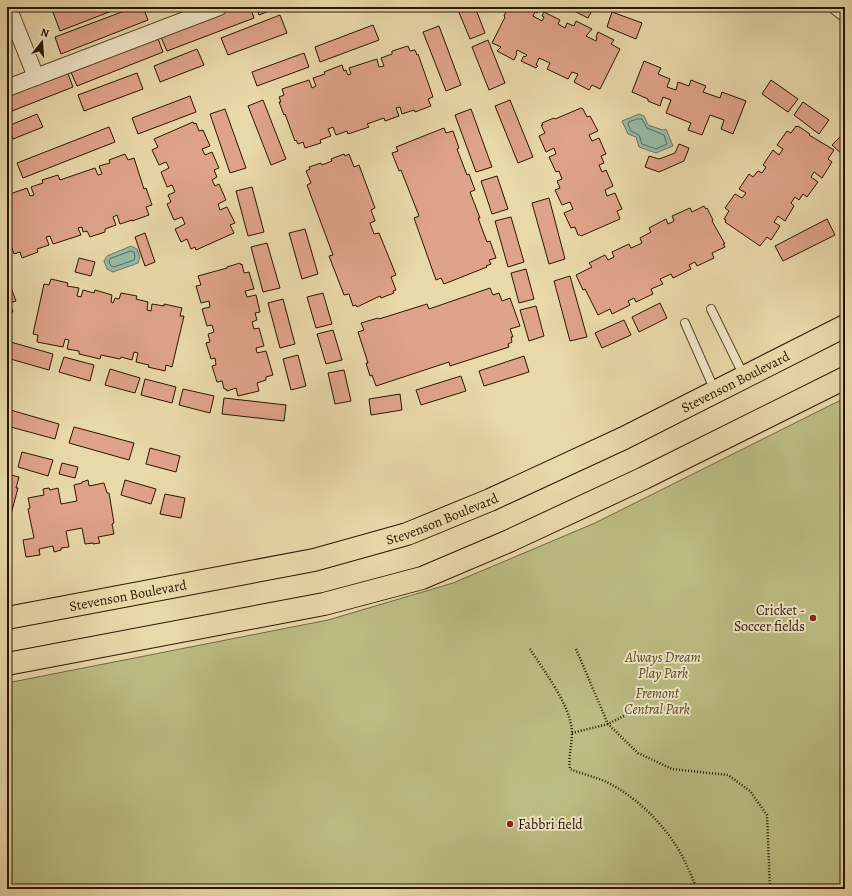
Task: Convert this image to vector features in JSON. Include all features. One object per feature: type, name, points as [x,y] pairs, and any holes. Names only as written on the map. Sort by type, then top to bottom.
[{"type":"main road","name":"Stevenson Boulevard","points":[[7,618],[314,560],[408,534],[490,500],[617,441],[845,326]]},
{"type":"main road","points":[[7,664],[324,604],[422,578],[509,541],[644,478],[845,378]]},
{"type":"street","points":[[8,7],[36,77]]},
{"type":"street","points":[[7,88],[219,7]]},
{"type":"street","points":[[837,7],[845,13]]},
{"type":"lane","points":[[711,309],[744,377]]},
{"type":"lane","points":[[685,323],[716,392]]},
{"type":"path","points":[[530,649],[555,687],[571,724],[572,733],[569,756],[570,769],[611,785],[647,811],[663,828],[678,848],[697,889]]},
{"type":"path","points":[[576,649],[608,724],[638,753],[672,769],[728,775],[750,792],[767,815],[770,889]]},
{"type":"path","points":[[572,733],[608,724],[643,706]]},
{"type":"green space","name":"Fremont Central Park","points":[[845,398],[845,889],[7,889],[7,683],[328,620],[453,583],[595,523]]},
{"type":"water","points":[[639,114],[644,116],[648,125],[663,130],[666,129],[673,146],[656,153],[639,147],[636,137],[628,134],[622,121]]},
{"type":"water","points":[[131,246],[137,249],[140,257],[138,263],[113,272],[107,269],[104,261],[107,256]]},
{"type":"building","points":[[51,7],[122,7],[60,31]]},
{"type":"building","points":[[135,7],[143,7],[148,20],[61,54],[55,37]]},
{"type":"building","points":[[233,7],[250,7],[254,18],[167,51],[160,35]]},
{"type":"building","points":[[256,7],[279,7],[259,15]]},
{"type":"building","points":[[466,7],[475,7],[485,33],[470,39],[458,10]]},
{"type":"building","points":[[508,7],[534,7],[539,10],[537,13],[535,12],[533,16],[542,21],[544,12],[560,20],[558,24],[565,28],[567,23],[574,26],[576,21],[592,29],[586,36],[596,41],[598,32],[614,40],[611,44],[620,49],[600,89],[592,85],[589,90],[574,82],[578,74],[572,72],[568,79],[547,69],[550,63],[539,58],[536,65],[538,66],[536,68],[521,61],[524,56],[525,57],[527,55],[517,50],[514,60],[497,51],[501,47],[492,43],[505,17],[504,16]]},
{"type":"building","points":[[566,7],[594,7],[588,18]]},
{"type":"building","points":[[612,12],[642,23],[636,39],[607,27]]},
{"type":"building","points":[[280,15],[287,33],[228,55],[221,38]]},
{"type":"building","points":[[373,25],[379,40],[320,62],[315,47]]},
{"type":"building","points":[[439,26],[461,85],[446,91],[423,32]]},
{"type":"building","points":[[157,36],[163,52],[77,86],[70,70]]},
{"type":"building","points":[[488,40],[505,83],[489,90],[472,47]]},
{"type":"building","points":[[408,46],[410,51],[415,50],[417,55],[418,54],[433,97],[428,99],[431,106],[415,112],[414,110],[402,114],[400,107],[396,108],[399,116],[385,121],[384,118],[367,124],[369,127],[348,134],[347,131],[336,135],[333,127],[328,129],[331,136],[320,140],[321,143],[305,148],[303,142],[298,144],[296,140],[295,141],[279,102],[281,102],[279,97],[284,95],[282,89],[309,80],[312,88],[316,86],[313,78],[325,74],[324,72],[342,65],[344,71],[346,70],[348,75],[351,74],[349,68],[377,59],[379,67],[384,66],[381,58],[392,54],[392,51]]},
{"type":"building","points":[[197,49],[204,65],[160,82],[154,66]]},
{"type":"building","points":[[304,53],[309,67],[257,86],[252,72]]},
{"type":"building","points":[[644,61],[661,68],[658,74],[670,79],[667,87],[676,90],[678,82],[689,86],[691,80],[706,86],[703,92],[720,98],[722,92],[746,101],[733,134],[721,129],[724,120],[710,115],[702,135],[688,130],[691,123],[666,113],[671,100],[663,97],[660,106],[632,92]]},
{"type":"building","points":[[67,71],[73,87],[7,113],[7,94]]},
{"type":"building","points":[[137,73],[143,89],[84,111],[78,95]]},
{"type":"building","points":[[771,80],[798,99],[788,112],[762,94]]},
{"type":"building","points":[[190,96],[196,112],[138,134],[132,118]]},
{"type":"building","points":[[263,100],[286,159],[271,165],[248,106]]},
{"type":"building","points":[[510,100],[533,157],[518,163],[495,106]]},
{"type":"building","points":[[803,102],[829,120],[819,134],[794,115]]},
{"type":"building","points":[[581,108],[587,117],[590,116],[598,131],[589,135],[592,141],[599,138],[606,154],[601,156],[604,163],[599,165],[602,172],[606,170],[613,186],[605,190],[607,196],[615,193],[622,209],[617,211],[620,219],[581,236],[578,235],[575,227],[571,228],[564,213],[573,209],[570,202],[562,205],[555,190],[560,188],[557,181],[562,179],[559,171],[556,172],[549,157],[556,154],[554,148],[546,152],[539,136],[545,133],[541,125],[543,125],[542,123]]},
{"type":"building","points":[[225,109],[246,168],[230,173],[210,114]]},
{"type":"building","points":[[471,109],[492,167],[476,172],[455,115]]},
{"type":"building","points":[[37,114],[43,127],[13,139],[8,126]]},
{"type":"building","points":[[193,122],[194,124],[196,123],[199,131],[203,130],[210,146],[202,149],[205,155],[212,152],[219,168],[214,170],[217,177],[212,180],[215,186],[219,184],[226,200],[218,204],[220,210],[227,207],[235,223],[230,225],[234,233],[196,250],[195,247],[191,249],[187,239],[181,242],[175,229],[185,224],[182,217],[174,220],[167,204],[171,202],[168,195],[175,192],[172,185],[167,187],[161,172],[169,168],[166,162],[159,165],[152,150],[158,147],[154,139]]},
{"type":"building","points":[[796,126],[834,150],[828,159],[832,162],[822,178],[814,172],[811,177],[818,182],[807,197],[803,194],[799,200],[795,197],[791,203],[794,206],[785,221],[778,216],[774,222],[780,226],[771,240],[767,237],[760,246],[725,222],[726,220],[724,219],[729,211],[725,208],[735,194],[742,198],[746,193],[739,189],[749,174],[753,177],[758,171],[762,173],[766,167],[763,165],[773,150],[779,155],[783,149],[777,145],[787,131],[791,133]]},
{"type":"building","points":[[109,127],[115,142],[23,178],[17,163]]},
{"type":"building","points":[[444,128],[446,133],[453,131],[459,148],[457,149],[467,175],[469,174],[475,190],[470,192],[480,218],[478,218],[487,242],[490,241],[496,258],[489,260],[491,264],[486,266],[487,267],[444,284],[441,278],[436,280],[414,218],[419,216],[401,170],[399,171],[392,153],[398,151],[396,147]]},
{"type":"building","points":[[844,133],[845,134],[845,157],[832,145]]},
{"type":"building","points":[[679,144],[689,148],[684,161],[659,172],[645,167],[649,156],[659,159],[675,153]]},
{"type":"building","points":[[125,154],[128,160],[134,158],[144,189],[146,188],[152,205],[146,207],[149,215],[120,224],[117,215],[113,217],[116,225],[105,229],[105,232],[90,237],[87,231],[83,232],[82,227],[78,228],[81,235],[53,244],[50,236],[46,237],[49,245],[37,249],[38,252],[22,258],[20,252],[14,254],[7,233],[7,195],[27,188],[30,196],[34,195],[31,187],[43,183],[42,180],[58,175],[60,180],[95,168],[98,175],[102,174],[99,166],[110,163],[109,160]]},
{"type":"building","points":[[344,154],[345,156],[349,154],[354,167],[359,165],[375,208],[371,210],[375,221],[370,223],[374,234],[379,233],[396,275],[391,277],[396,290],[393,291],[394,293],[381,298],[380,296],[357,307],[356,305],[353,306],[349,294],[344,295],[329,256],[333,255],[307,185],[311,183],[306,171],[310,169],[309,167],[321,163],[322,165],[332,161],[331,159]]},
{"type":"building","points":[[497,176],[508,209],[492,214],[481,181]]},
{"type":"building","points":[[252,187],[264,232],[248,236],[236,191]]},
{"type":"building","points":[[549,198],[565,259],[549,264],[532,203]]},
{"type":"building","points":[[704,206],[706,209],[707,208],[713,220],[712,221],[725,244],[723,244],[725,247],[712,253],[714,258],[697,266],[695,262],[689,265],[691,269],[673,278],[671,274],[660,279],[663,284],[651,289],[653,294],[636,302],[634,298],[628,301],[630,305],[612,314],[610,309],[598,315],[576,275],[592,267],[589,263],[605,255],[608,260],[614,257],[612,252],[629,244],[631,248],[642,243],[640,238],[651,232],[649,228],[666,219],[668,224],[674,221],[672,216],[690,208],[692,212]]},
{"type":"building","points":[[511,217],[524,262],[508,267],[495,221]]},
{"type":"building","points":[[827,219],[835,235],[783,261],[775,246]]},
{"type":"building","points":[[305,229],[318,274],[302,279],[289,233]]},
{"type":"building","points":[[145,233],[155,262],[145,266],[135,237]]},
{"type":"building","points":[[267,243],[280,288],[263,292],[251,247]]},
{"type":"building","points":[[79,258],[95,262],[91,276],[75,272]]},
{"type":"building","points":[[240,263],[241,265],[242,264],[244,273],[249,272],[254,289],[245,291],[247,297],[256,295],[260,312],[255,313],[257,320],[252,322],[254,329],[259,328],[264,346],[256,348],[257,353],[266,351],[273,375],[266,377],[266,380],[257,383],[259,391],[238,396],[236,388],[227,391],[224,389],[222,381],[217,382],[212,366],[216,365],[215,358],[211,359],[206,343],[210,342],[208,334],[214,332],[212,325],[207,326],[202,309],[210,307],[209,301],[201,303],[196,286],[201,285],[198,276]]},
{"type":"building","points":[[526,269],[534,299],[519,303],[511,273]]},
{"type":"building","points":[[570,276],[587,337],[570,341],[554,281]]},
{"type":"building","points":[[51,279],[68,283],[67,286],[79,288],[77,296],[81,297],[83,290],[94,293],[95,290],[112,295],[111,302],[113,303],[115,298],[119,299],[121,293],[137,296],[136,299],[148,302],[147,310],[151,311],[152,304],[164,306],[164,304],[182,308],[180,316],[184,316],[172,367],[166,365],[165,371],[148,367],[149,365],[136,362],[138,353],[134,352],[132,360],[121,357],[120,359],[101,355],[100,359],[79,354],[79,351],[67,349],[69,340],[65,339],[63,347],[37,342],[38,335],[33,334],[44,284],[49,285]]},
{"type":"building","points":[[10,285],[16,301],[10,303],[13,312],[7,314],[7,286]]},
{"type":"building","points":[[490,288],[493,295],[499,293],[502,301],[510,298],[520,326],[510,329],[513,337],[511,337],[512,342],[508,344],[509,347],[450,366],[449,362],[376,386],[372,375],[370,376],[366,363],[368,363],[358,332],[364,330],[361,323],[427,304],[429,309]]},
{"type":"building","points":[[323,293],[332,324],[316,328],[307,297]]},
{"type":"building","points":[[283,299],[295,344],[280,348],[268,303]]},
{"type":"building","points":[[660,303],[667,318],[639,332],[632,317]]},
{"type":"building","points":[[536,306],[544,336],[529,341],[520,310]]},
{"type":"building","points":[[624,320],[631,335],[602,348],[595,333]]},
{"type":"building","points":[[333,330],[342,360],[326,364],[317,334]]},
{"type":"building","points":[[7,341],[53,354],[49,370],[7,358]]},
{"type":"building","points":[[298,355],[306,386],[291,390],[283,359]]},
{"type":"building","points":[[524,356],[529,372],[484,386],[479,371]]},
{"type":"building","points":[[64,357],[94,365],[90,381],[59,372]]},
{"type":"building","points":[[110,369],[140,378],[135,393],[105,385]]},
{"type":"building","points":[[344,370],[351,401],[335,404],[328,373]]},
{"type":"building","points":[[461,376],[466,391],[421,405],[416,390]]},
{"type":"building","points":[[145,379],[176,387],[172,403],[141,395]]},
{"type":"building","points":[[183,389],[214,396],[210,413],[179,405]]},
{"type":"building","points":[[400,394],[402,410],[371,415],[369,399]]},
{"type":"building","points":[[224,398],[286,405],[284,421],[222,414]]},
{"type":"building","points":[[7,409],[59,424],[55,439],[7,426]]},
{"type":"building","points":[[74,427],[134,443],[129,460],[69,443]]},
{"type":"building","points":[[150,448],[180,456],[176,472],[146,464]]},
{"type":"building","points":[[22,452],[53,460],[48,476],[18,467]]},
{"type":"building","points":[[62,463],[78,467],[75,478],[59,474]]},
{"type":"building","points":[[7,474],[19,477],[16,488],[18,488],[10,518],[7,520]]},
{"type":"building","points":[[88,480],[89,486],[104,483],[107,493],[109,493],[114,523],[112,524],[114,534],[98,537],[100,543],[85,544],[82,528],[66,531],[69,547],[61,548],[61,550],[54,552],[53,546],[39,549],[40,555],[26,557],[23,540],[34,538],[28,509],[30,508],[28,498],[44,495],[43,489],[49,488],[50,490],[58,488],[61,504],[77,501],[74,485]]},
{"type":"building","points":[[125,480],[156,489],[151,504],[121,495]]},
{"type":"building","points":[[165,494],[185,498],[181,518],[160,514]]},
{"type":"place","name":"Cricket - Soccer fields","points":[[813,618]]},
{"type":"place","name":"Fabbri field","points":[[510,824]]},
{"type":"park label","name":"Always Dream Play Park","points":[[663,666]]}]
